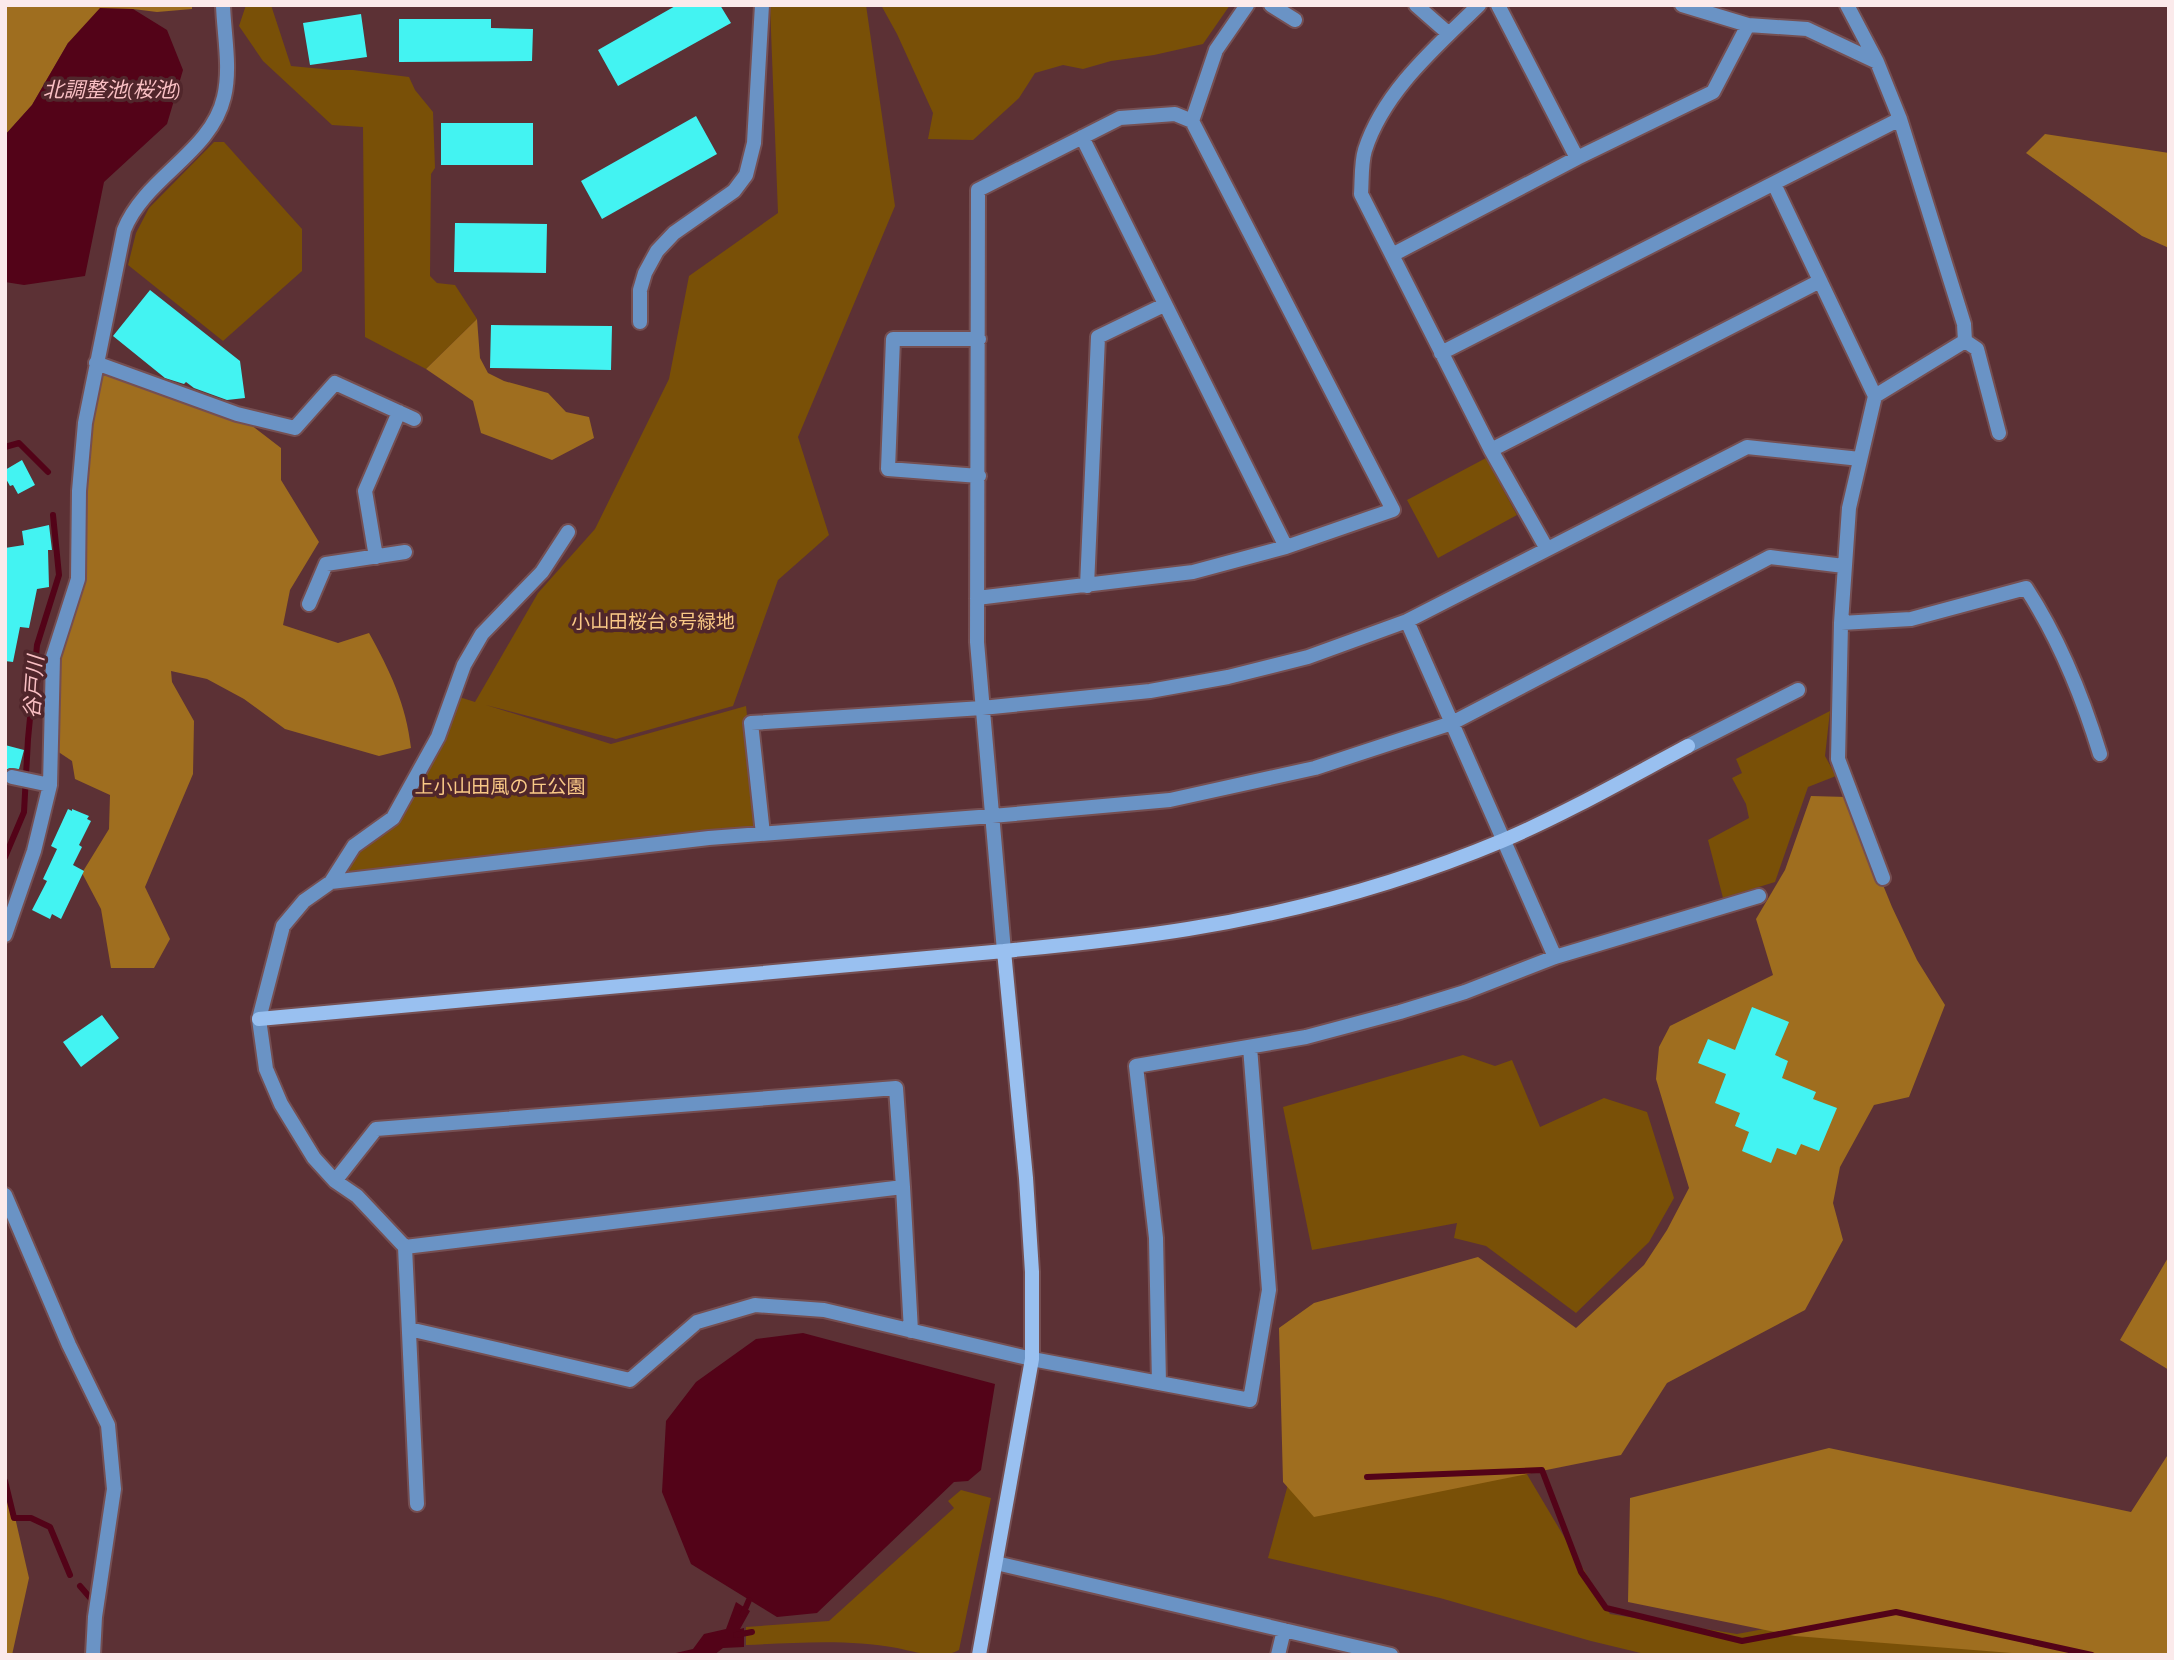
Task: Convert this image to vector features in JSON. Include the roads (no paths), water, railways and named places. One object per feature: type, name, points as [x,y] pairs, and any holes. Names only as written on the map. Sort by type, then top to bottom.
[{"type":"street","points":[[5,935],[34,851],[45,783],[53,657],[79,579],[79,491],[85,423],[124,230],[140,200],[200,141],[218,116],[227,71],[223,5]]},
{"type":"street","points":[[640,321],[640,290],[645,273],[657,251],[674,233],[734,191],[746,175],[754,143],[762,5]]},
{"type":"street","points":[[1192,121],[1216,50],[1247,5]]},
{"type":"street","points":[[1271,5],[1295,20]]},
{"type":"street","points":[[1416,5],[1449,34]]},
{"type":"street","points":[[1479,5],[1432,50],[1387,104],[1365,151],[1361,194],[1491,450],[1547,549]]},
{"type":"street","points":[[1498,5],[1577,158]]},
{"type":"street","points":[[1682,5],[1748,26],[1807,29],[1877,62]]},
{"type":"street","points":[[1847,5],[1877,62],[1899,119],[1964,324],[1965,341]]},
{"type":"street","points":[[1392,255],[1577,158],[1713,92],[1748,26]]},
{"type":"street","points":[[977,598],[1192,572],[1286,547],[1393,510],[1192,121],[1175,114],[1120,118],[978,190],[979,476],[976,642],[1026,1178],[1032,1272],[1032,1359],[979,1655]]},
{"type":"street","points":[[1441,354],[1899,119]]},
{"type":"street","points":[[1082,137],[1286,547]]},
{"type":"street","points":[[1774,184],[1875,396],[1849,508],[1841,623],[1838,759],[1883,878]]},
{"type":"street","points":[[1491,450],[1820,281]]},
{"type":"street","points":[[1087,586],[1098,337],[1164,305]]},
{"type":"street","points":[[979,339],[894,339],[888,469],[979,476]]},
{"type":"street","points":[[1875,396],[1965,341]]},
{"type":"street","points":[[1965,341],[1977,349],[1998,433]]},
{"type":"street","points":[[96,363],[237,414],[295,428],[335,383],[414,419]]},
{"type":"street","points":[[376,557],[365,491],[399,412]]},
{"type":"street","points":[[763,834],[751,723],[982,708],[1150,691],[1228,677],[1308,657],[1407,621],[1747,447],[1860,459]]},
{"type":"street","points":[[417,1504],[405,1247],[357,1196],[335,1181],[314,1158],[281,1104],[266,1069],[259,1019],[283,926],[304,901],[331,883],[354,846],[394,818],[438,737],[464,665],[482,634],[542,572],[568,532]]},
{"type":"street","points":[[309,604],[326,564],[405,552]]},
{"type":"street","points":[[331,883],[695,839],[1170,800],[1315,768],[1452,723],[1770,557],[1844,566]]},
{"type":"street","points":[[1841,623],[1911,619],[2026,588],[2044,615],[2072,672],[2100,754]]},
{"type":"street","points":[[1407,621],[1555,957]]},
{"type":"street","points":[[259,1019],[1004,951],[1158,934],[1269,913],[1390,881],[1504,840],[1798,690]]},
{"type":"street","points":[[12,777],[45,783]]},
{"type":"street","points":[[1159,1383],[1156,1238],[1136,1066],[1306,1037],[1400,1012],[1465,992],[1555,957],[1759,896]]},
{"type":"street","points":[[409,1329],[630,1380],[697,1322],[755,1306],[824,1310],[1032,1359],[1250,1400],[1269,1290],[1250,1047]]},
{"type":"street","points":[[335,1181],[376,1129],[897,1088],[911,1331]]},
{"type":"street","points":[[405,1247],[903,1187]]},
{"type":"street","points":[[5,1195],[69,1345],[108,1425],[114,1489],[95,1617],[93,1655]]},
{"type":"street","points":[[996,1563],[1391,1655]]},
{"type":"street","points":[[1278,1655],[1284,1630]]},
{"type":"water","name":"北調整池(桜池)","points":[[100,8],[133,9],[167,30],[183,70],[167,124],[104,182],[85,276],[24,285],[5,282],[5,135],[32,105],[68,43]]},
{"type":"water","points":[[803,1333],[995,1384],[981,1470],[968,1481],[954,1482],[817,1613],[777,1617],[691,1564],[662,1492],[666,1421],[696,1382],[756,1339]]},
{"type":"water","points":[[736,1602],[750,1611],[740,1629],[744,1628],[744,1647],[723,1648],[714,1655],[667,1655],[693,1649],[704,1634],[726,1629]]},
{"type":"waterway","name":"谷戸川","points":[[5,447],[19,443],[48,472]]},
{"type":"waterway","name":"谷戸川","points":[[5,857],[24,812],[37,645],[59,575],[53,515]]},
{"type":"waterway","points":[[1367,1477],[1542,1470],[1581,1572],[1606,1608],[1742,1641],[1896,1612],[2092,1655]]},
{"type":"waterway","name":"谷戸川","points":[[5,1481],[14,1518],[31,1518],[50,1527],[70,1575]]},
{"type":"waterway","name":"谷戸川","points":[[80,1586],[92,1600],[91,1604]]},
{"type":"waterway","points":[[743,1614],[749,1600]]},
{"type":"waterway","points":[[736,1635],[752,1632]]},
{"type":"park label","name":"小山田桜台 8号緑地","points":[[653,621]]},
{"type":"park label","name":"上小山田風の丘公園","points":[[500,786]]}]
